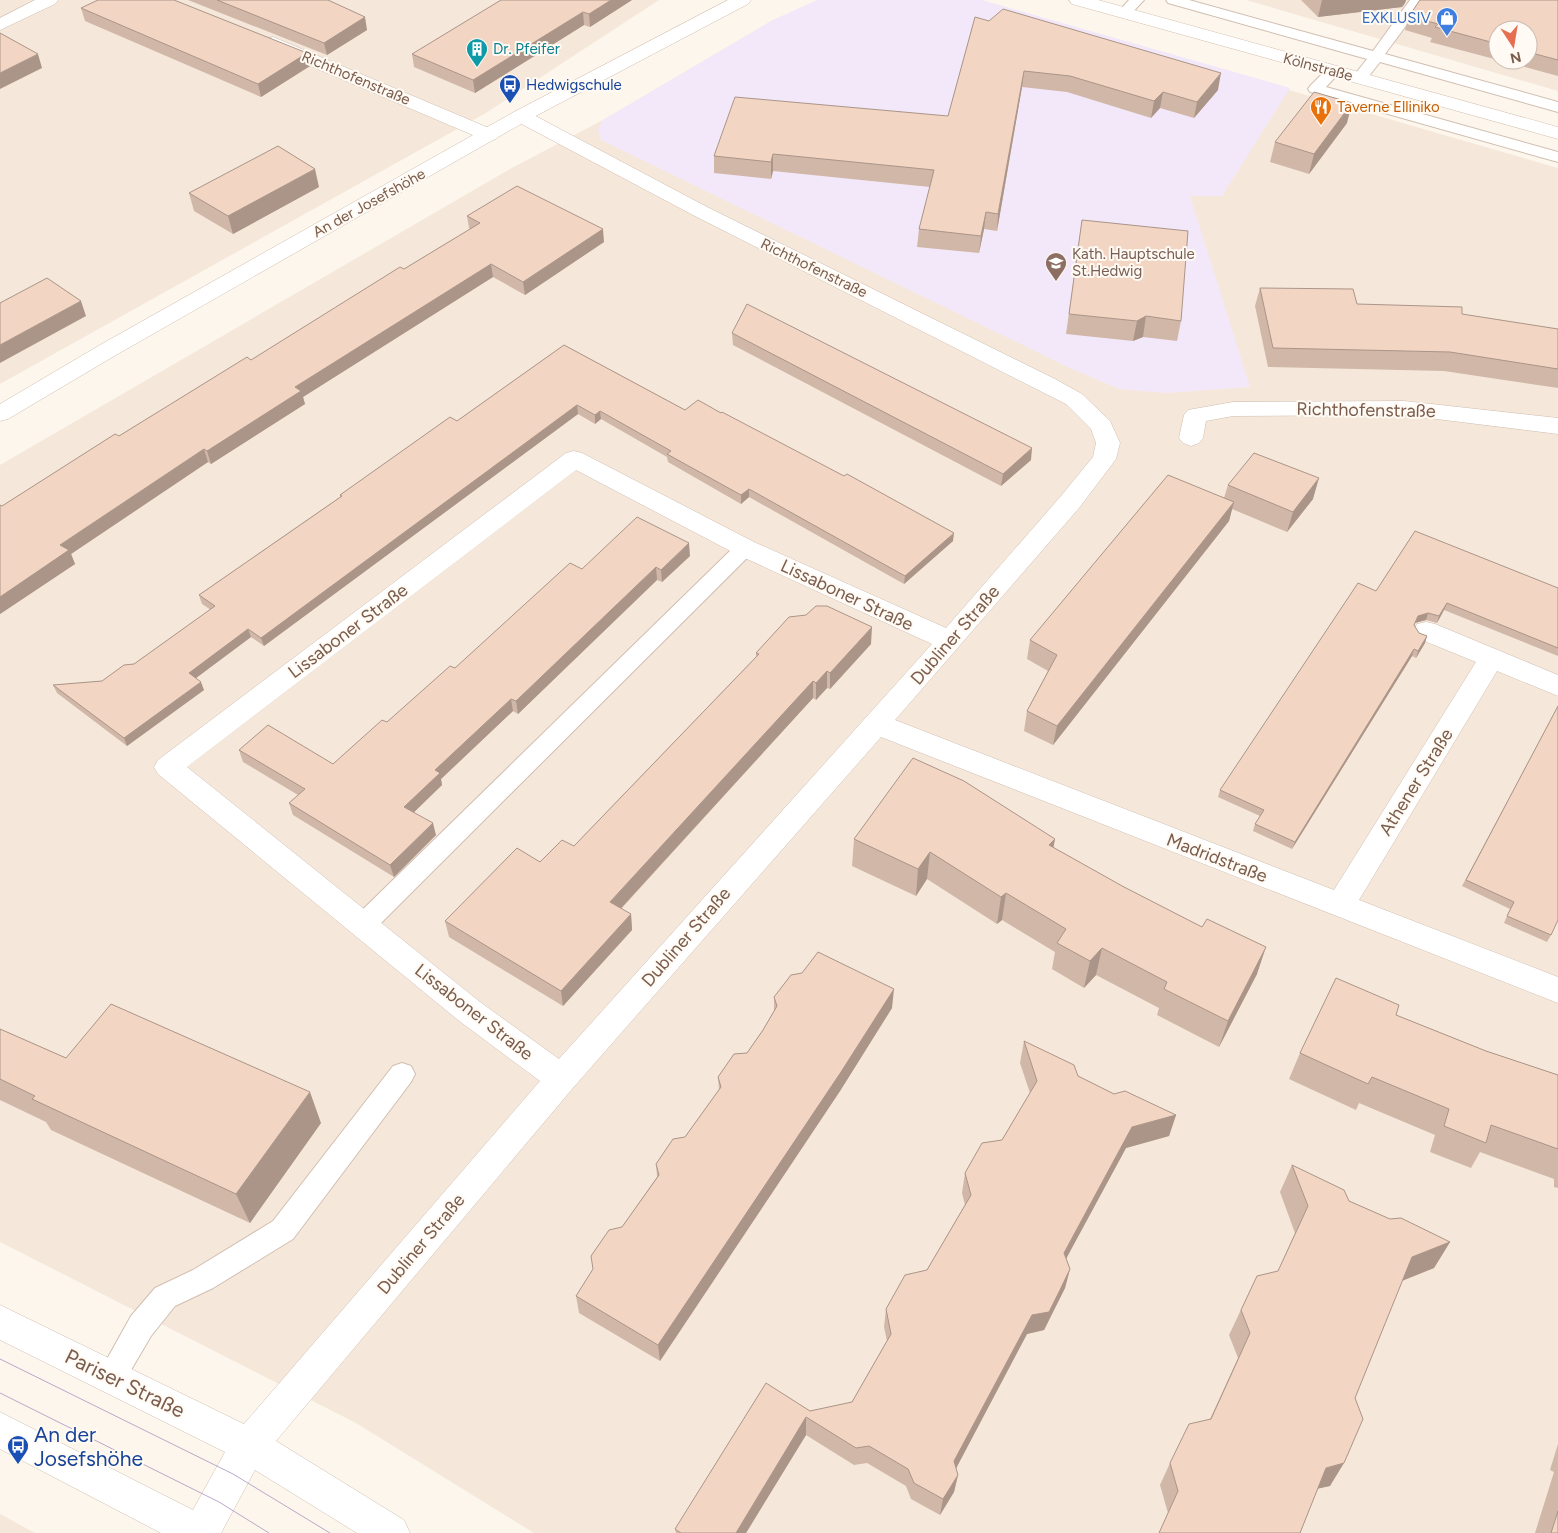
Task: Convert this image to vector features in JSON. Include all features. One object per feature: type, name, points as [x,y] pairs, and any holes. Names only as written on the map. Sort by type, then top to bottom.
[{"type":"street","points":[[0,25],[49,0]]},
{"type":"street","name":"An der Josefshöhe","points":[[0,414],[108,350],[521,116],[742,0]]},
{"type":"street","name":"Kölnstraße","points":[[1078,0],[1131,6],[1169,25],[1552,132]]},
{"type":"street","name":"Richthofenstraße","points":[[259,37],[488,135]]},
{"type":"street","name":"Richthofenstraße","points":[[521,116],[700,211],[1047,384],[1074,399],[1102,426]]},
{"type":"street","name":"Richthofenstraße","points":[[1190,438],[1196,415],[1233,409],[1404,408],[1558,426]]},
{"type":"street","name":"Dubliner Straße","points":[[249,1446],[561,1079],[877,724],[1070,502],[1104,459],[1108,443],[1102,426]]},
{"type":"street","name":"Lissaboner Straße","points":[[561,1079],[469,1011],[168,767],[574,459],[745,548],[950,641]]},
{"type":"street","points":[[1426,631],[1558,686]]},
{"type":"street","name":"Athener Straße","points":[[1340,906],[1492,658]]},
{"type":"street","name":"Madridstraße","points":[[877,724],[1558,990]]},
{"type":"street","name":"Pariser Straße","points":[[0,1322],[249,1446],[391,1533]]},
{"type":"street","points":[[0,1430],[200,1533],[249,1446]]},
{"type":"lane","points":[[1360,78],[1418,0]]},
{"type":"lane","points":[[1169,25],[1180,2],[1558,107]]},
{"type":"lane","points":[[1333,71],[1316,89],[1558,157]]},
{"type":"lane","points":[[1386,108],[1398,89]]},
{"type":"lane","points":[[1533,150],[1552,132]]},
{"type":"lane","points":[[364,924],[745,548]]},
{"type":"lane","points":[[110,1377],[141,1326],[165,1297],[203,1279],[283,1230],[402,1074]]},
{"type":"shaded area","points":[[0,0],[659,0],[486,113],[0,384]]},
{"type":"shaded area","name":"Kath. Hauptschule St.Hedwig","points":[[817,0],[982,0],[1290,88],[1222,196],[1190,196],[1250,387],[1167,393],[1119,389],[1072,369],[601,140],[598,130],[603,120],[773,20]]},
{"type":"shaded area","points":[[820,0],[978,0],[1558,168],[1558,1533],[534,1533],[356,1423],[0,1242],[0,465],[510,169],[603,120],[773,20]]},
{"type":"shaded area","points":[[1246,0],[1558,0],[1558,91]]},
{"type":"shaded area","points":[[0,1514],[35,1533],[0,1533]]},
{"type":"building","points":[[98,0],[174,0],[307,53],[258,84],[81,8]]},
{"type":"building","points":[[217,0],[328,0],[365,17],[324,43]]},
{"type":"building","points":[[501,0],[611,0],[589,14],[583,12],[473,80],[412,54]]},
{"type":"building","points":[[1420,0],[1558,0],[1558,60],[1538,55],[1538,20],[1488,20],[1488,41],[1435,27],[1438,24],[1409,16]]},
{"type":"building","points":[[1003,9],[1221,73],[1197,102],[1163,92],[1154,101],[1070,76],[1024,71],[998,214],[986,212],[981,236],[919,229],[934,170],[773,154],[771,162],[714,156],[735,97],[948,116],[975,17],[989,21]]},
{"type":"building","points":[[0,33],[38,54],[0,73]]},
{"type":"building","points":[[1314,92],[1352,103],[1314,154],[1275,142]]},
{"type":"building","points":[[278,146],[315,169],[228,216],[189,193]]},
{"type":"building","points":[[517,186],[603,229],[523,282],[491,264],[295,387],[301,391],[207,451],[204,449],[60,545],[69,550],[0,597],[0,505],[2,506],[115,434],[119,436],[247,357],[251,360],[400,267],[404,269],[480,223],[467,216]]},
{"type":"building","points":[[1082,220],[1188,231],[1181,321],[1146,316],[1137,321],[1069,314]]},
{"type":"building","points":[[47,278],[81,301],[0,345],[0,303]]},
{"type":"building","points":[[1260,288],[1353,289],[1357,304],[1462,307],[1462,314],[1558,329],[1558,369],[1450,352],[1273,348]]},
{"type":"building","points":[[747,304],[1032,448],[1003,474],[732,333]]},
{"type":"building","points":[[564,345],[685,410],[698,400],[844,476],[847,474],[954,533],[905,576],[749,489],[741,495],[667,454],[671,451],[600,411],[595,415],[577,405],[261,638],[248,629],[189,673],[201,682],[124,738],[53,685],[102,681],[124,665],[134,664],[215,606],[199,595],[342,496],[340,495],[450,417],[457,421]]},
{"type":"building","points":[[1254,453],[1319,478],[1293,512],[1228,485]]},
{"type":"building","points":[[1168,475],[1234,502],[1057,726],[1027,711],[1057,655],[1030,640]]},
{"type":"building","points":[[637,517],[689,543],[661,570],[656,567],[516,701],[511,699],[435,770],[440,773],[404,807],[433,823],[390,865],[289,803],[305,789],[239,750],[268,725],[333,764],[382,720],[387,722],[450,666],[455,668],[570,563],[582,569]]},
{"type":"building","points":[[1415,531],[1558,588],[1558,648],[1447,603],[1439,616],[1428,613],[1418,616],[1414,625],[1419,633],[1427,636],[1418,651],[1414,649],[1295,842],[1255,824],[1264,810],[1220,790],[1358,583],[1376,591]]},
{"type":"building","points":[[816,606],[827,606],[872,627],[830,673],[827,671],[816,683],[813,681],[610,902],[631,914],[561,991],[445,921],[517,848],[540,862],[562,840],[574,846],[759,654],[756,653],[789,617],[806,615]]},
{"type":"building","points":[[1558,706],[1558,920],[1551,935],[1507,916],[1514,902],[1466,880]]},
{"type":"building","points":[[913,758],[964,781],[1055,839],[1049,845],[1124,887],[1202,927],[1207,919],[1266,947],[1228,1021],[1164,989],[1167,982],[1102,948],[1090,961],[1057,943],[1066,929],[1006,893],[1001,897],[930,852],[918,869],[854,839]]},
{"type":"building","points":[[818,952],[894,989],[841,1072],[658,1345],[576,1296],[593,1269],[591,1256],[609,1230],[622,1227],[659,1175],[656,1164],[673,1139],[685,1137],[721,1087],[718,1077],[734,1054],[747,1053],[777,1006],[774,997],[791,975],[802,973]]},
{"type":"building","points":[[1336,978],[1399,1005],[1396,1015],[1486,1051],[1558,1075],[1558,1149],[1491,1125],[1486,1143],[1444,1126],[1449,1109],[1372,1077],[1368,1084],[1300,1053]]},
{"type":"building","points":[[111,1004],[310,1092],[236,1194],[32,1099],[35,1096],[0,1079],[0,1029],[66,1058]]},
{"type":"building","points":[[1024,1041],[1074,1065],[1078,1076],[1114,1094],[1125,1091],[1176,1115],[1132,1127],[1064,1253],[1070,1269],[1049,1312],[1032,1315],[954,1461],[958,1475],[943,1499],[914,1483],[908,1469],[869,1446],[856,1448],[806,1417],[736,1533],[681,1533],[675,1529],[766,1383],[810,1411],[852,1402],[891,1334],[886,1309],[905,1275],[927,1270],[971,1195],[965,1173],[982,1143],[1002,1140],[1037,1081]]},
{"type":"building","points":[[1292,1165],[1344,1190],[1349,1201],[1390,1219],[1401,1218],[1450,1242],[1412,1257],[1355,1398],[1363,1419],[1344,1463],[1326,1468],[1300,1533],[1159,1533],[1178,1491],[1170,1463],[1189,1424],[1211,1419],[1250,1333],[1241,1310],[1257,1276],[1278,1271],[1308,1206]]},
{"type":"building","points":[[1558,1511],[1558,1533],[1551,1533]]},
{"type":"tram line","points":[[0,1359],[233,1474],[330,1533]]},
{"type":"tram line","points":[[0,1393],[219,1502],[269,1533]]},
{"type":"place","name":"EXKLUSIV","points":[[1447,37]]},
{"type":"place","name":"Dr. Pfeifer","points":[[477,68]]},
{"type":"place","name":"Hedwigschule","points":[[510,104]]},
{"type":"place","name":"Taverne Elliniko","points":[[1321,126]]},
{"type":"place","name":"Kath. Hauptschule St.Hedwig","points":[[1056,282]]},
{"type":"place","name":"An der Josefshöhe","points":[[18,1465]]}]
